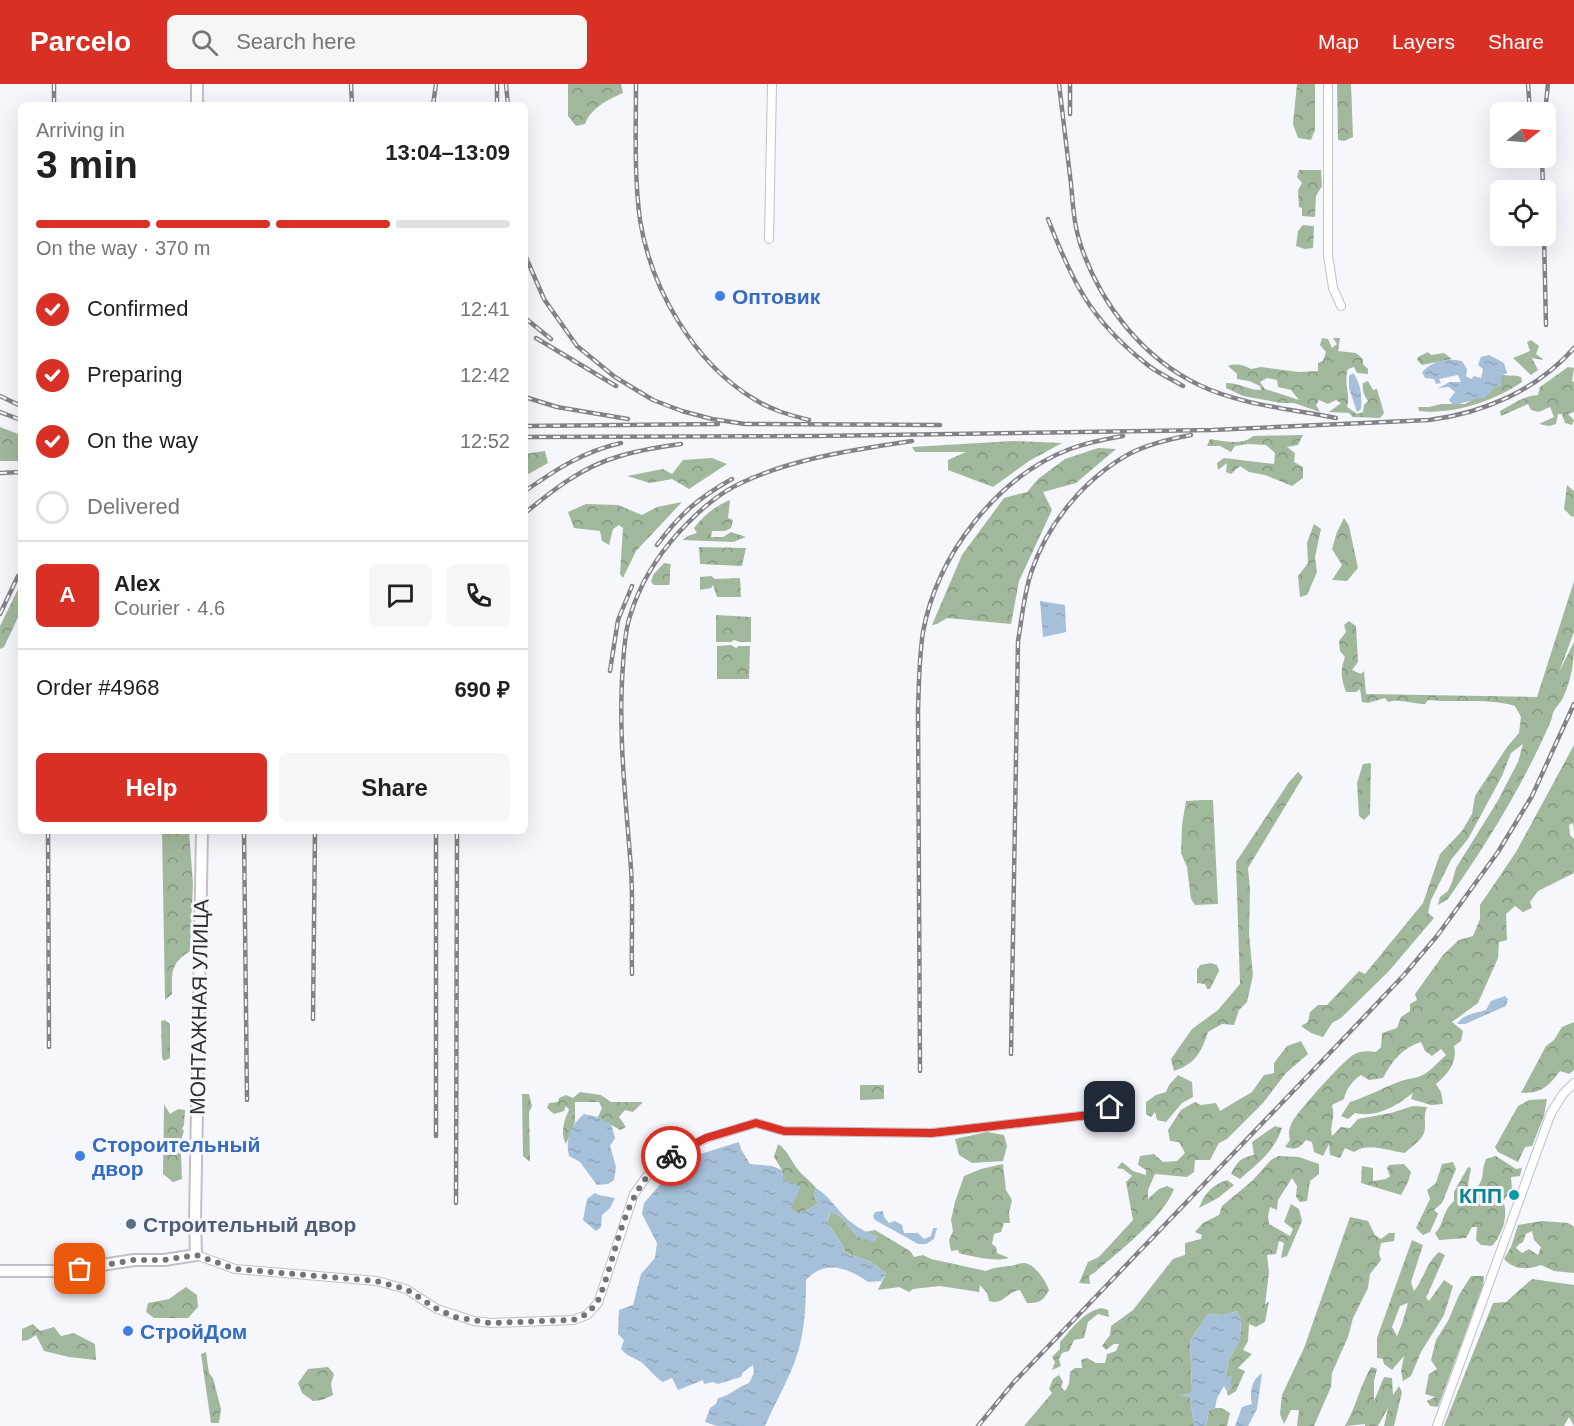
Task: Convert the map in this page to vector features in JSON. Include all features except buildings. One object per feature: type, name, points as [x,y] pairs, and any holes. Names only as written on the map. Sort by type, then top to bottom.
[{"type":"street","points":[[196,84],[197,102]]},
{"type":"street","points":[[769,239],[772,84]]},
{"type":"street","points":[[1328,84],[1328,255],[1333,288],[1341,306]]},
{"type":"street","name":"МОНТАЖНАЯ УЛИЦА","points":[[196,1255],[202,834]]},
{"type":"street","points":[[1437,1426],[1551,1113],[1563,1094],[1574,1083]]},
{"type":"street","points":[[0,1271],[63,1271],[134,1260],[164,1260],[196,1255],[235,1269],[376,1281],[406,1289],[437,1309],[474,1322],[573,1320],[587,1314],[597,1303],[634,1194],[665,1159],[706,1138],[756,1123],[784,1131],[932,1133],[1089,1115],[1110,1107]]},
{"type":"green space","points":[[568,84],[621,84],[623,93],[595,109],[585,124],[576,126],[568,116]]},
{"type":"green space","points":[[1297,84],[1315,84],[1315,130],[1311,140],[1298,138],[1293,124]]},
{"type":"green space","points":[[1337,84],[1351,84],[1353,137],[1344,141],[1338,140]]},
{"type":"green space","points":[[1299,170],[1321,170],[1322,186],[1316,196],[1315,217],[1302,216],[1298,190],[1302,183],[1297,177]]},
{"type":"green space","points":[[1303,225],[1314,226],[1313,248],[1305,249],[1296,246],[1298,231]]},
{"type":"green space","points":[[1322,338],[1328,339],[1332,348],[1337,344],[1333,338],[1340,338],[1338,351],[1356,353],[1363,359],[1368,374],[1357,373],[1354,367],[1348,369],[1347,407],[1357,414],[1363,412],[1364,405],[1368,401],[1365,397],[1363,383],[1368,381],[1373,390],[1377,389],[1384,413],[1380,418],[1353,417],[1349,413],[1329,412],[1341,403],[1336,400],[1328,404],[1319,400],[1316,405],[1320,412],[1294,403],[1243,396],[1226,388],[1226,383],[1261,390],[1260,386],[1237,379],[1237,374],[1228,366],[1231,365],[1246,366],[1251,369],[1261,367],[1299,372],[1318,371],[1318,363],[1323,361],[1326,352],[1320,345]],"holes":[[[1267,378],[1277,380],[1278,387],[1291,390],[1299,400],[1265,389],[1260,382]]]},
{"type":"green space","points":[[1531,340],[1539,346],[1536,354],[1544,360],[1532,358],[1538,370],[1531,375],[1513,358],[1530,351],[1527,342]]},
{"type":"green space","points":[[1428,352],[1431,355],[1444,353],[1452,359],[1422,365],[1417,360],[1418,357]]},
{"type":"green space","points":[[1568,367],[1574,368],[1572,381],[1574,382],[1574,412],[1568,414],[1574,420],[1572,425],[1565,423],[1562,414],[1558,414],[1556,424],[1549,426],[1539,424],[1554,417],[1550,407],[1539,412],[1531,410],[1528,404],[1501,416],[1500,411],[1514,403],[1538,395],[1540,387]]},
{"type":"green space","points":[[1501,374],[1521,377],[1522,382],[1486,401],[1459,409],[1419,411],[1418,407],[1465,404],[1475,398],[1484,398],[1494,387]]},
{"type":"green space","points":[[0,427],[18,434],[18,461],[0,461]]},
{"type":"green space","points":[[1303,435],[1298,445],[1287,447],[1295,453],[1294,462],[1303,467],[1303,478],[1292,486],[1265,475],[1249,472],[1240,466],[1231,474],[1226,472],[1227,463],[1218,470],[1217,463],[1224,458],[1274,464],[1275,453],[1266,445],[1235,446],[1231,452],[1220,446],[1207,446],[1210,439],[1238,442],[1253,436]]},
{"type":"green space","points":[[1013,441],[1062,443],[1029,461],[993,487],[948,470],[948,460],[966,452],[915,452],[912,447]]},
{"type":"green space","points":[[1098,448],[1116,449],[1076,483],[1043,492],[1052,510],[1019,581],[1011,624],[947,618],[932,625],[962,555],[1004,498],[1027,492],[1038,479],[1065,459]]},
{"type":"green space","points":[[545,451],[548,463],[528,474],[528,454]]},
{"type":"green space","points":[[712,458],[727,464],[689,489],[672,479],[650,483],[627,476],[663,469],[672,474],[683,460]]},
{"type":"green space","points":[[1567,485],[1574,491],[1574,516],[1572,517],[1564,509]]},
{"type":"green space","points":[[730,500],[728,518],[733,520],[731,528],[725,531],[712,531],[711,537],[723,537],[731,532],[746,537],[733,542],[682,540],[697,533],[694,528],[702,519],[715,508]]},
{"type":"green space","points":[[682,502],[636,551],[623,578],[620,574],[623,528],[619,525],[613,529],[609,545],[602,541],[600,531],[574,528],[568,512],[586,504],[618,505],[642,515],[657,507]]},
{"type":"green space","points":[[1344,518],[1349,526],[1358,568],[1347,581],[1332,580],[1342,565],[1332,549]]},
{"type":"green space","points":[[1314,524],[1321,529],[1315,557],[1317,572],[1307,595],[1300,597],[1298,576],[1308,563],[1307,543]]},
{"type":"green space","points":[[699,547],[746,548],[742,566],[700,564]]},
{"type":"green space","points":[[664,563],[671,564],[669,585],[654,585],[651,582],[653,575]]},
{"type":"green space","points":[[711,576],[715,579],[740,578],[741,597],[717,597],[713,585],[711,588],[700,590],[700,577]]},
{"type":"green space","points":[[1574,581],[1574,632],[1559,672],[1574,642],[1569,683],[1505,811],[1448,899],[1438,905],[1440,897],[1448,891],[1456,868],[1497,802],[1518,762],[1523,744],[1511,753],[1502,776],[1468,839],[1451,860],[1431,900],[1428,913],[1434,918],[1389,971],[1341,1018],[1332,1023],[1323,1037],[1311,1033],[1301,1026],[1308,1022],[1310,1012],[1318,1005],[1327,1005],[1359,971],[1365,974],[1423,903],[1440,854],[1462,831],[1472,814],[1475,796],[1507,747],[1519,733],[1521,717],[1515,706],[1494,702],[1428,700],[1425,704],[1388,702],[1385,698],[1368,703],[1362,702],[1360,689],[1356,692],[1346,692],[1343,683],[1342,671],[1345,657],[1340,651],[1339,641],[1346,632],[1344,625],[1349,621],[1356,626],[1358,662],[1352,670],[1361,674],[1364,671],[1366,694],[1537,697]]},
{"type":"green space","points":[[18,589],[18,617],[4,647],[0,649],[0,626]]},
{"type":"green space","points":[[716,615],[751,617],[751,642],[734,640],[716,642]]},
{"type":"green space","points":[[731,645],[736,648],[750,646],[749,679],[717,679],[717,646]]},
{"type":"green space","points":[[1574,745],[1574,832],[1573,823],[1569,825],[1570,835],[1574,839],[1574,873],[1538,891],[1530,902],[1532,908],[1523,912],[1515,906],[1506,914],[1507,940],[1499,942],[1498,958],[1478,1003],[1452,1022],[1463,1031],[1461,1041],[1454,1046],[1455,1057],[1451,1067],[1436,1084],[1441,1092],[1443,1104],[1431,1105],[1411,1099],[1413,1093],[1379,1112],[1355,1113],[1348,1119],[1341,1116],[1350,1102],[1398,1082],[1422,1076],[1446,1055],[1441,1049],[1432,1056],[1425,1051],[1421,1042],[1398,1056],[1383,1078],[1369,1080],[1361,1075],[1358,1077],[1348,1088],[1344,1099],[1332,1105],[1332,1136],[1341,1127],[1350,1128],[1358,1119],[1413,1106],[1427,1107],[1421,1138],[1405,1153],[1372,1147],[1354,1152],[1345,1148],[1340,1158],[1330,1155],[1329,1144],[1323,1156],[1314,1152],[1312,1142],[1306,1140],[1297,1148],[1285,1147],[1290,1140],[1289,1131],[1292,1122],[1321,1086],[1353,1055],[1367,1051],[1376,1052],[1381,1047],[1382,1033],[1397,1028],[1401,1017],[1410,1011],[1410,1004],[1417,1000],[1415,994],[1443,955],[1459,940],[1473,936],[1480,919],[1480,905],[1516,852]]},
{"type":"green space","points":[[1371,763],[1370,814],[1364,820],[1359,816],[1357,783],[1363,764]]},
{"type":"green space","points":[[1298,772],[1303,777],[1248,868],[1249,934],[1253,975],[1247,1002],[1239,1010],[1234,1025],[1222,1024],[1208,1032],[1203,1046],[1193,1061],[1174,1071],[1171,1059],[1192,1029],[1218,1010],[1240,984],[1236,862]]},
{"type":"green space","points":[[1213,800],[1218,904],[1195,905],[1191,899],[1187,867],[1181,853],[1186,801]]},
{"type":"green space","points":[[162,834],[189,834],[193,884],[190,951],[176,965],[172,974],[172,994],[165,1000]]},
{"type":"green space","points":[[1211,963],[1217,965],[1219,971],[1210,989],[1207,989],[1205,984],[1197,983],[1197,970],[1200,965]]},
{"type":"green space","points":[[165,1020],[170,1024],[170,1058],[164,1061],[161,1021]]},
{"type":"green space","points":[[1574,1022],[1574,1070],[1569,1074],[1560,1071],[1548,1085],[1534,1092],[1521,1093],[1546,1046],[1554,1040],[1562,1027]]},
{"type":"green space","points":[[1301,1041],[1308,1054],[1286,1073],[1263,1103],[1227,1139],[1219,1143],[1210,1160],[1195,1160],[1194,1172],[1187,1177],[1155,1174],[1148,1190],[1148,1199],[1159,1189],[1167,1186],[1174,1189],[1168,1200],[1139,1234],[1089,1276],[1090,1284],[1079,1283],[1088,1262],[1099,1257],[1133,1220],[1126,1182],[1132,1176],[1123,1169],[1117,1168],[1122,1162],[1133,1171],[1146,1175],[1146,1170],[1138,1165],[1140,1156],[1154,1154],[1163,1162],[1177,1161],[1185,1153],[1179,1142],[1170,1141],[1168,1130],[1181,1110],[1195,1102],[1201,1105],[1216,1103],[1220,1111],[1252,1092],[1264,1075],[1274,1073],[1274,1063],[1287,1046]]},
{"type":"green space","points":[[1178,1075],[1192,1082],[1193,1097],[1182,1103],[1166,1122],[1157,1120],[1155,1112],[1151,1117],[1146,1114],[1146,1102],[1166,1092]]},
{"type":"green space","points":[[860,1085],[884,1085],[884,1099],[860,1100]]},
{"type":"green space","points":[[580,1092],[601,1095],[611,1102],[643,1102],[633,1112],[625,1110],[619,1117],[626,1127],[620,1130],[598,1117],[602,1108],[599,1102],[575,1102],[575,1122],[566,1144],[563,1127],[569,1110],[566,1106],[564,1111],[554,1114],[547,1108],[549,1103],[558,1102],[559,1098],[566,1095],[573,1098]]},
{"type":"green space","points":[[522,1094],[529,1094],[532,1106],[529,1112],[530,1162],[523,1156]]},
{"type":"green space","points":[[1547,1099],[1544,1116],[1532,1146],[1525,1147],[1518,1162],[1498,1152],[1495,1147],[1518,1106],[1529,1100]]},
{"type":"green space","points":[[164,1104],[170,1114],[178,1109],[185,1110],[182,1129],[184,1131],[180,1143],[183,1146],[182,1179],[173,1182],[163,1174]]},
{"type":"green space","points":[[1275,1126],[1282,1128],[1275,1144],[1265,1156],[1240,1179],[1231,1174],[1240,1161],[1254,1155],[1252,1142]]},
{"type":"green space","points":[[987,1132],[1004,1135],[1007,1146],[1003,1161],[972,1163],[959,1155],[955,1139]]},
{"type":"green space","points":[[778,1144],[798,1170],[816,1188],[814,1196],[818,1204],[799,1214],[790,1209],[800,1187],[783,1179],[782,1170],[774,1157]]},
{"type":"green space","points":[[1278,1156],[1299,1157],[1319,1164],[1319,1174],[1310,1181],[1307,1201],[1300,1202],[1296,1197],[1297,1186],[1292,1178],[1278,1200],[1277,1210],[1270,1207],[1269,1224],[1290,1236],[1293,1229],[1284,1222],[1291,1204],[1299,1209],[1302,1221],[1287,1256],[1281,1258],[1284,1243],[1279,1241],[1276,1254],[1267,1255],[1269,1272],[1265,1305],[1269,1301],[1265,1322],[1256,1327],[1249,1324],[1248,1341],[1243,1350],[1252,1354],[1238,1368],[1245,1371],[1236,1391],[1228,1396],[1231,1376],[1226,1378],[1228,1362],[1240,1339],[1241,1320],[1237,1311],[1223,1315],[1208,1314],[1190,1341],[1192,1391],[1190,1394],[1182,1395],[1190,1397],[1194,1426],[1024,1426],[1052,1393],[1049,1389],[1053,1379],[1059,1375],[1063,1382],[1061,1387],[1065,1391],[1069,1384],[1070,1372],[1075,1368],[1082,1368],[1081,1360],[1087,1358],[1096,1363],[1105,1363],[1107,1354],[1116,1351],[1119,1344],[1114,1344],[1106,1350],[1102,1346],[1110,1335],[1111,1326],[1133,1310],[1173,1259],[1185,1255],[1185,1243],[1201,1239],[1202,1235],[1195,1232],[1203,1223],[1219,1215],[1222,1206]]},
{"type":"green space","points":[[1496,1156],[1516,1169],[1522,1168],[1520,1176],[1511,1177],[1512,1190],[1503,1201],[1505,1218],[1496,1241],[1492,1246],[1481,1245],[1476,1240],[1477,1227],[1472,1227],[1466,1238],[1439,1240],[1435,1233],[1447,1209],[1454,1201],[1454,1192],[1468,1167],[1471,1168],[1467,1190],[1471,1194],[1481,1180],[1486,1159]]},
{"type":"green space","points":[[1453,1162],[1456,1169],[1442,1203],[1434,1210],[1438,1214],[1430,1232],[1423,1235],[1416,1228],[1430,1199],[1427,1190],[1436,1183],[1442,1164]]},
{"type":"green space","points":[[1003,1164],[1006,1190],[1012,1200],[1009,1212],[1010,1223],[1004,1223],[1001,1232],[994,1234],[992,1244],[996,1247],[997,1253],[1009,1258],[984,1258],[959,1253],[958,1250],[951,1251],[949,1240],[953,1231],[951,1220],[964,1176]]},
{"type":"green space","points":[[1404,1164],[1411,1172],[1401,1195],[1361,1183],[1362,1166],[1373,1168],[1373,1181],[1390,1176],[1387,1168],[1389,1165]]},
{"type":"green space","points":[[1227,1180],[1234,1185],[1218,1198],[1199,1208],[1210,1190]]},
{"type":"green space","points":[[831,1212],[840,1216],[858,1237],[878,1237],[865,1232],[875,1230],[910,1251],[914,1257],[923,1255],[931,1259],[986,1271],[1022,1263],[1028,1264],[1039,1273],[1049,1290],[1041,1301],[1027,1303],[1020,1290],[998,1302],[989,1301],[987,1293],[980,1285],[979,1292],[940,1286],[913,1289],[909,1292],[899,1287],[878,1290],[886,1273],[869,1261],[846,1253],[827,1222]]},
{"type":"green space","points":[[1350,1217],[1368,1221],[1375,1235],[1381,1239],[1389,1233],[1395,1233],[1394,1241],[1381,1243],[1379,1253],[1381,1260],[1370,1274],[1368,1288],[1353,1318],[1348,1337],[1332,1373],[1331,1387],[1314,1426],[1297,1426],[1299,1410],[1291,1410],[1284,1424],[1280,1414],[1282,1395],[1304,1348]]},
{"type":"green space","points":[[1542,1221],[1568,1223],[1574,1227],[1574,1273],[1554,1271],[1541,1265],[1521,1268],[1508,1263],[1504,1259],[1511,1247],[1518,1225]],"holes":[[[1532,1231],[1534,1240],[1541,1247],[1538,1255],[1529,1249],[1522,1253],[1516,1248],[1523,1242],[1526,1234]]]},
{"type":"green space","points":[[1412,1240],[1423,1245],[1411,1282],[1414,1291],[1435,1256],[1439,1252],[1445,1255],[1426,1298],[1429,1301],[1444,1280],[1453,1286],[1444,1315],[1421,1352],[1411,1376],[1403,1381],[1401,1371],[1404,1356],[1392,1370],[1384,1364],[1383,1359],[1377,1358],[1377,1338]],"holes":[[[1408,1303],[1397,1336],[1392,1327],[1400,1306]]]},
{"type":"green space","points":[[1471,1276],[1484,1276],[1483,1286],[1438,1407],[1430,1406],[1427,1401],[1435,1397],[1425,1394],[1429,1374],[1437,1369],[1431,1360],[1436,1340]]},
{"type":"green space","points":[[1532,1279],[1574,1285],[1574,1426],[1569,1417],[1564,1426],[1444,1426],[1493,1303],[1506,1302]]},
{"type":"green space","points":[[186,1287],[197,1295],[198,1307],[188,1318],[154,1318],[146,1312],[148,1303],[169,1299]]},
{"type":"green space","points":[[1101,1308],[1108,1310],[1109,1317],[1098,1314],[1088,1322],[1084,1338],[1074,1340],[1069,1351],[1062,1353],[1059,1359],[1061,1366],[1052,1370],[1055,1362],[1052,1357],[1060,1349],[1060,1342],[1083,1317]]},
{"type":"green space","points":[[33,1324],[40,1331],[54,1327],[61,1336],[74,1333],[95,1344],[96,1360],[44,1351],[36,1335],[22,1341],[22,1329]]},
{"type":"green space","points":[[206,1352],[209,1373],[213,1378],[221,1409],[219,1423],[211,1423],[201,1354]]},
{"type":"green space","points":[[328,1367],[334,1374],[331,1384],[333,1395],[313,1401],[302,1393],[298,1383],[308,1369]]},
{"type":"green space","points":[[1371,1367],[1377,1369],[1374,1381],[1374,1401],[1384,1377],[1392,1378],[1393,1395],[1399,1386],[1402,1392],[1394,1426],[1384,1426],[1388,1408],[1378,1426],[1365,1426],[1365,1424],[1345,1426],[1364,1382]]},
{"type":"green space","points":[[1222,1408],[1230,1413],[1227,1426],[1206,1426],[1209,1410]]},
{"type":"water","points":[[1489,355],[1504,363],[1507,373],[1501,375],[1501,386],[1494,387],[1484,398],[1453,405],[1449,400],[1455,392],[1449,387],[1438,388],[1450,382],[1461,382],[1458,375],[1439,379],[1441,383],[1436,384],[1434,379],[1425,378],[1422,372],[1436,362],[1456,360],[1462,361],[1467,369],[1466,376],[1471,379],[1474,376],[1481,378],[1483,369],[1478,365],[1481,357]]},
{"type":"water","points":[[1353,373],[1358,381],[1361,395],[1361,409],[1357,412],[1349,388],[1349,376]]},
{"type":"water","points":[[1040,601],[1065,605],[1066,632],[1043,637]]},
{"type":"water","points":[[1505,996],[1508,999],[1506,1006],[1465,1024],[1457,1024],[1466,1016],[1486,1010],[1491,1001]]},
{"type":"water","points":[[584,1114],[598,1117],[611,1124],[615,1138],[610,1146],[616,1167],[614,1180],[608,1184],[597,1185],[580,1162],[569,1156],[570,1133]]},
{"type":"water","points":[[739,1142],[750,1164],[772,1166],[782,1170],[783,1179],[801,1187],[790,1209],[799,1214],[818,1204],[814,1196],[816,1188],[850,1221],[878,1237],[874,1242],[858,1237],[840,1216],[831,1212],[827,1221],[846,1253],[869,1261],[886,1273],[881,1281],[868,1282],[845,1270],[829,1268],[813,1273],[806,1280],[805,1315],[799,1349],[765,1426],[717,1426],[705,1422],[710,1408],[716,1404],[718,1398],[749,1383],[754,1373],[753,1365],[743,1372],[741,1377],[718,1384],[713,1382],[704,1384],[703,1380],[678,1390],[672,1378],[663,1382],[641,1362],[627,1355],[621,1349],[624,1340],[618,1334],[619,1310],[633,1305],[641,1274],[655,1258],[657,1243],[642,1214],[644,1203],[665,1179],[679,1168],[681,1160]]},
{"type":"water","points":[[595,1193],[615,1198],[610,1208],[602,1215],[601,1227],[596,1231],[583,1220],[587,1199]]},
{"type":"water","points":[[883,1211],[889,1223],[895,1221],[902,1225],[904,1233],[918,1233],[924,1239],[931,1236],[933,1228],[937,1228],[934,1239],[926,1244],[918,1244],[875,1220],[873,1216],[875,1212]]},
{"type":"water","points":[[1237,1311],[1241,1320],[1240,1339],[1228,1362],[1226,1377],[1232,1376],[1230,1389],[1227,1392],[1224,1386],[1217,1398],[1215,1408],[1209,1410],[1206,1426],[1194,1426],[1190,1398],[1179,1395],[1190,1394],[1192,1391],[1190,1341],[1208,1314],[1223,1315]]},
{"type":"water","points":[[1262,1373],[1257,1409],[1248,1426],[1235,1426],[1242,1407],[1252,1404],[1252,1387]]},
{"type":"railway","points":[[54,84],[54,102]]},
{"type":"railway","points":[[351,84],[352,102]]},
{"type":"railway","points":[[433,102],[436,84]]},
{"type":"railway","points":[[497,84],[497,102]]},
{"type":"railway","points":[[506,84],[508,102]]},
{"type":"railway","points":[[636,84],[636,169],[640,220],[654,272],[665,297],[694,345],[732,384],[767,406],[809,420]]},
{"type":"railway","points":[[1059,84],[1074,215],[1079,238],[1100,289],[1126,328],[1142,345],[1179,374],[1215,392],[1266,406],[1336,418]]},
{"type":"railway","points":[[1070,84],[1070,114]]},
{"type":"railway","points":[[1528,84],[1529,102]]},
{"type":"railway","points":[[1546,102],[1548,84]]},
{"type":"railway","points":[[1542,168],[1543,180]]},
{"type":"railway","points":[[1048,219],[1075,280],[1096,314],[1125,346],[1148,366],[1183,386]]},
{"type":"railway","points":[[1544,246],[1546,325]]},
{"type":"railway","points":[[528,262],[544,299],[577,346],[615,377],[653,400],[712,419],[745,424],[940,425]]},
{"type":"railway","points":[[528,320],[551,339]]},
{"type":"railway","points":[[536,338],[616,386]]},
{"type":"railway","points":[[528,437],[818,436],[1212,430],[1429,420],[1470,412],[1508,397],[1543,376],[1574,348]]},
{"type":"railway","points":[[0,396],[18,405]]},
{"type":"railway","points":[[528,398],[557,407],[628,419]]},
{"type":"railway","points":[[0,412],[18,419]]},
{"type":"railway","points":[[528,426],[718,424]]},
{"type":"railway","points":[[1011,1054],[1018,641],[1029,581],[1038,555],[1057,520],[1069,504],[1097,476],[1136,450],[1191,435]]},
{"type":"railway","points":[[920,1071],[918,710],[923,632],[930,603],[941,575],[974,522],[1018,479],[1043,462],[1070,449],[1123,436]]},
{"type":"railway","points":[[632,974],[632,885],[621,713],[627,628],[644,581],[664,550],[680,531],[708,504],[732,487],[761,474],[803,461],[912,441]]},
{"type":"railway","points":[[528,489],[582,456],[621,443]]},
{"type":"railway","points":[[528,511],[557,488],[604,461],[633,452],[681,444]]},
{"type":"railway","points":[[0,473],[18,472]]},
{"type":"railway","points":[[657,545],[690,508],[732,479]]},
{"type":"railway","points":[[0,614],[18,576]]},
{"type":"railway","points":[[610,671],[618,620],[632,586]]},
{"type":"railway","points":[[978,1426],[1014,1382],[1404,975],[1437,936],[1498,852],[1532,796],[1574,704]]},
{"type":"railway","points":[[48,834],[49,1047]]},
{"type":"railway","points":[[244,834],[247,1100]]},
{"type":"railway","points":[[313,1019],[315,834]]},
{"type":"railway","points":[[436,834],[436,1136]]},
{"type":"railway","points":[[456,1203],[457,834]]},
{"type":"way so far","points":[[80,1269],[134,1260],[164,1260],[196,1255],[235,1269],[376,1281],[406,1289],[437,1309],[474,1322],[573,1320],[593,1310],[601,1295],[634,1194],[648,1176],[671,1156]]},
{"type":"place","name":"Оптовик","points":[[720,296]]},
{"type":"place","name":"Стороительный двор","points":[[80,1156]]},
{"type":"place","name":"КПП","points":[[1514,1195]]},
{"type":"place","name":"Строительный двор","points":[[131,1224]]},
{"type":"place","name":"СтройДом","points":[[128,1331]]},
{"type":"route","points":[[671,1156],[706,1138],[756,1123],[784,1131],[932,1133],[1089,1115],[1110,1107]]}]
